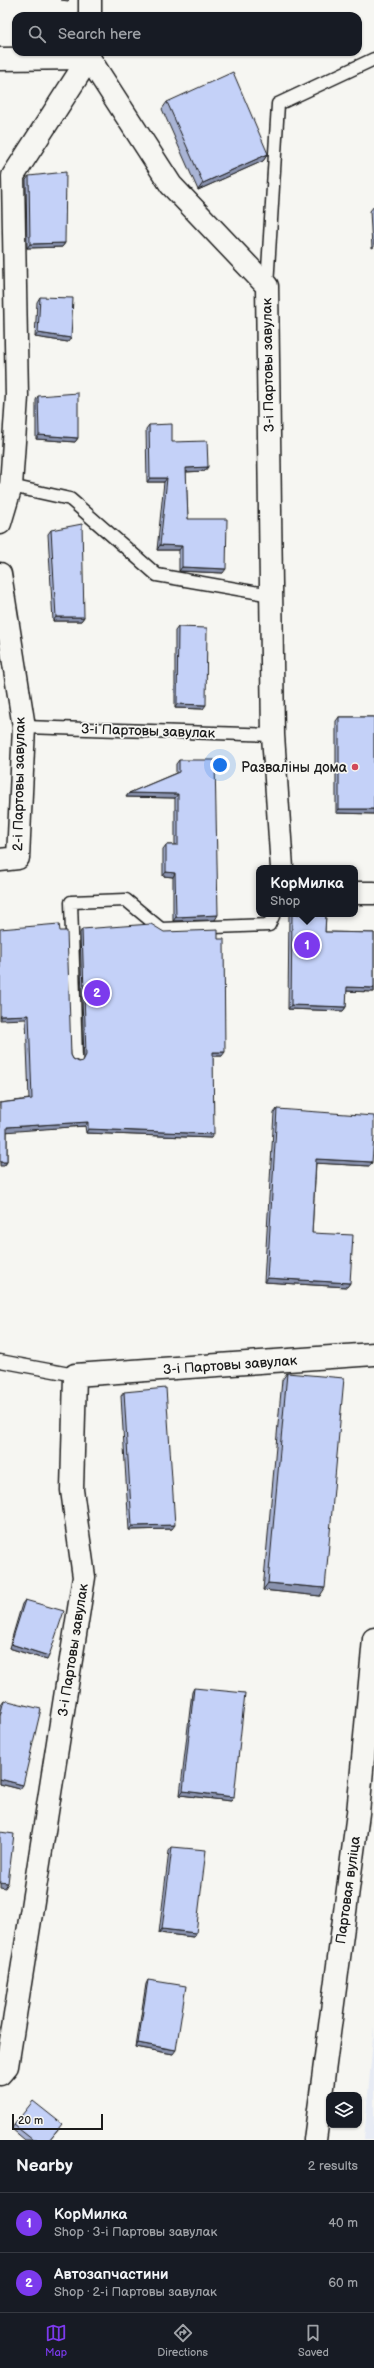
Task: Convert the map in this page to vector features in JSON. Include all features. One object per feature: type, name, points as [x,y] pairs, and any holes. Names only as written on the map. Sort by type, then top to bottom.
[{"type":"street","points":[[90,0],[90,12]]},
{"type":"street","points":[[0,59],[67,56]]},
{"type":"street","points":[[0,523],[12,486],[17,397],[13,176],[88,56]]},
{"type":"street","name":"3-і Партовы завулак","points":[[90,56],[171,185],[267,286],[273,735],[282,865]]},
{"type":"street","name":"2-і Партовы завулак","points":[[0,574],[24,727],[18,858],[0,860]]},
{"type":"street","points":[[358,893],[374,893]]},
{"type":"street","name":"3-і Партовы завулак","points":[[2,2068],[84,1577],[72,1490],[75,1375],[374,1354]]},
{"type":"street","name":"Партовая вуліца","points":[[315,2140],[358,1813],[374,1639]]},
{"type":"lane","points":[[267,286],[278,104],[374,59]]},
{"type":"lane","points":[[12,486],[70,500],[157,575],[271,595]]},
{"type":"lane","name":"3-і Партовы завулак","points":[[24,727],[273,735]]},
{"type":"lane","points":[[76,1059],[71,902],[126,900],[161,929],[269,925],[273,917]]},
{"type":"lane","points":[[0,1361],[75,1375]]},
{"type":"shaded area","points":[[374,2026],[374,2140],[364,2140]]},
{"type":"building","points":[[233,72],[268,154],[203,183],[167,102]]},
{"type":"building","points":[[66,172],[65,243],[30,244],[29,176]]},
{"type":"building","points":[[40,297],[73,298],[71,338],[38,333]]},
{"type":"building","points":[[78,393],[78,438],[39,435],[38,396]]},
{"type":"building","points":[[172,424],[172,442],[207,441],[208,467],[186,468],[188,519],[227,519],[226,569],[182,567],[182,546],[160,545],[167,478],[150,478],[149,425]]},
{"type":"building","points":[[82,524],[84,617],[56,617],[51,530]]},
{"type":"building","points":[[178,627],[207,628],[206,705],[177,704]]},
{"type":"building","name":"Разваліны дома","points":[[339,717],[374,717],[374,809],[339,809]]},
{"type":"building","points":[[179,760],[215,760],[218,915],[176,917],[175,873],[166,872],[166,845],[178,845],[178,794],[129,793],[179,772]]},
{"type":"building","points":[[292,917],[326,917],[325,932],[374,933],[374,988],[347,987],[346,1007],[291,1005]]},
{"type":"building","points":[[59,924],[60,931],[67,931],[71,1055],[73,1059],[79,1062],[83,1061],[86,1055],[82,929],[151,924],[164,932],[218,930],[218,939],[224,939],[225,1052],[213,1052],[214,1134],[88,1129],[88,1122],[7,1127],[7,1162],[0,1162],[0,1103],[32,1099],[29,1015],[0,1016],[0,929]]},
{"type":"building","points":[[277,1109],[374,1116],[372,1162],[316,1159],[312,1233],[353,1235],[350,1283],[267,1278]]},
{"type":"building","points":[[287,1373],[344,1378],[325,1588],[268,1583]]},
{"type":"building","points":[[166,1388],[175,1525],[132,1526],[124,1392]]},
{"type":"building","points":[[25,1600],[64,1611],[49,1656],[11,1644]]},
{"type":"building","points":[[194,1688],[245,1693],[234,1797],[183,1791]]},
{"type":"building","points":[[4,1700],[41,1709],[23,1785],[0,1779],[0,1716]]},
{"type":"building","points":[[0,1832],[14,1834],[8,1883],[0,1882]]},
{"type":"building","points":[[172,1847],[206,1850],[196,1933],[162,1929]]},
{"type":"building","points":[[148,1980],[186,1986],[176,2050],[138,2043]]},
{"type":"building","points":[[33,2101],[62,2124],[49,2140],[33,2140],[14,2125]]},
{"type":"place","name":"Разваліны дома","points":[[355,767]]},
{"type":"place","name":"КорМилка","points":[[307,945]]},
{"type":"place","name":"Автозапчастини","points":[[97,993]]}]
